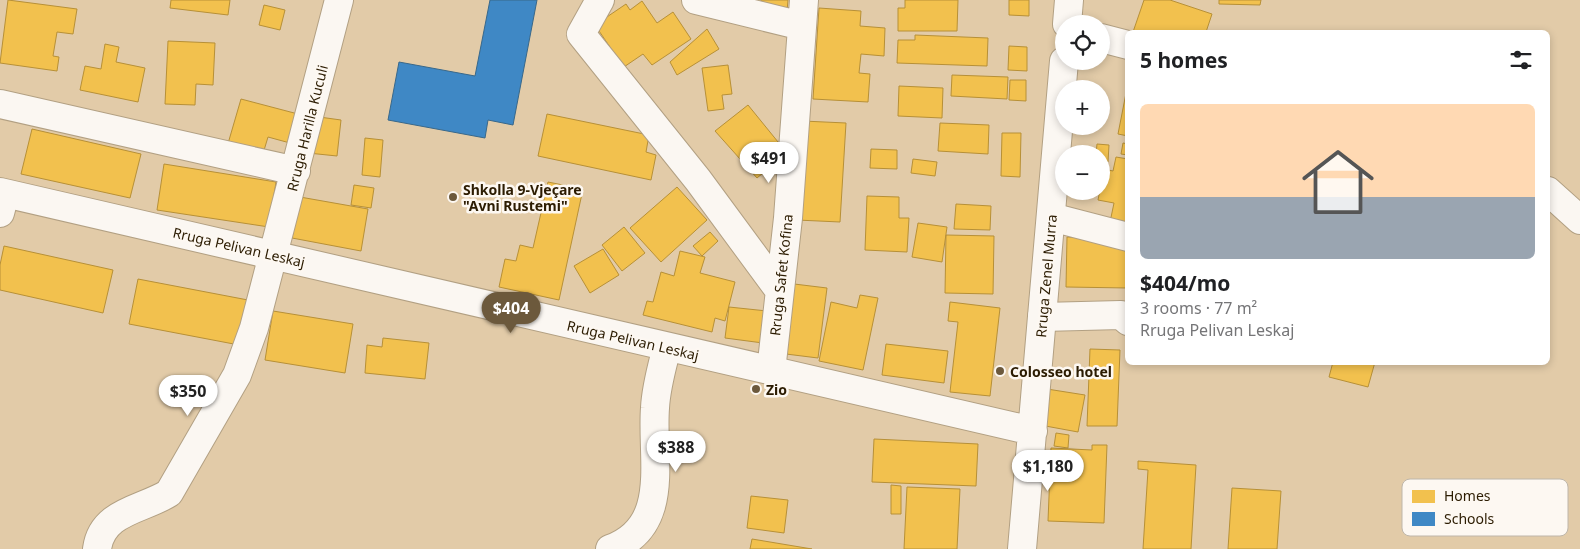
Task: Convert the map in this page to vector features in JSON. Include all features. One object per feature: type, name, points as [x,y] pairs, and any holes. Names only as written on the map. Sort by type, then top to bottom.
[{"type":"street","name":"Rruga Harilla Kuculi","points":[[98,549],[103,528],[118,515],[154,503],[169,493],[237,375],[254,328],[275,256],[339,0]]},
{"type":"street","points":[[600,0],[581,34],[698,180],[779,290]]},
{"type":"street","points":[[696,0],[803,13]]},
{"type":"street","points":[[1068,15],[1069,0]]},
{"type":"street","name":"Rruga Safet Kofina","points":[[771,371],[788,218],[803,13]]},
{"type":"street","points":[[1110,40],[1125,44]]},
{"type":"street","name":"Rruga Zenel Murra","points":[[1022,549],[1063,70]]},
{"type":"street","points":[[0,104],[296,171]]},
{"type":"street","points":[[1550,193],[1580,220]]},
{"type":"street","name":"Rruga Pelivan Leskaj","points":[[2,200],[275,256],[1033,431]]},
{"type":"street","points":[[1051,216],[1125,236]]},
{"type":"street","points":[[1042,317],[1125,313]]},
{"type":"street","points":[[610,549],[636,535],[648,516],[653,497],[655,409],[667,348]]},
{"type":"building: Homes","points":[[8,0],[77,9],[73,34],[57,32],[53,56],[59,57],[57,71],[0,63]]},
{"type":"building: Homes","points":[[171,0],[230,0],[228,15],[170,8]]},
{"type":"building: Homes","points":[[761,0],[788,0],[787,11],[761,11]]},
{"type":"building: Homes","points":[[905,0],[958,0],[957,31],[898,31],[898,8],[905,8]]},
{"type":"building: Homes","points":[[1009,0],[1029,0],[1029,16],[1009,15]]},
{"type":"building: Homes","points":[[1144,0],[1170,0],[1212,14],[1207,30],[1134,30]]},
{"type":"building: Homes","points":[[1219,0],[1261,0],[1260,5],[1219,4]]},
{"type":"building: Homes","points":[[642,1],[657,23],[673,12],[691,39],[652,65],[643,54],[618,71],[616,56],[595,25],[626,4],[630,10]]},
{"type":"building: Homes","points":[[264,5],[285,10],[280,30],[259,25]]},
{"type":"building: Homes","points":[[819,8],[861,11],[860,26],[885,28],[884,56],[861,54],[859,73],[870,74],[868,102],[813,99]]},
{"type":"building: Homes","points":[[707,29],[719,49],[677,75],[670,62]]},
{"type":"building: Homes","points":[[915,35],[988,38],[987,66],[897,63],[898,40],[915,40]]},
{"type":"building: Homes","points":[[168,41],[215,43],[213,85],[196,84],[195,105],[165,104]]},
{"type":"building: Homes","points":[[105,44],[119,47],[116,62],[145,68],[138,102],[80,90],[85,66],[101,69]]},
{"type":"building: Homes","points":[[1009,46],[1027,47],[1027,71],[1008,70]]},
{"type":"building: Homes","points":[[728,65],[732,94],[722,95],[724,109],[708,111],[702,68]]},
{"type":"building: Homes","points":[[952,75],[1008,77],[1007,99],[951,96]]},
{"type":"building: Homes","points":[[1010,80],[1026,80],[1026,101],[1009,100]]},
{"type":"building: Homes","points":[[899,86],[943,88],[942,118],[898,116]]},
{"type":"building: Homes","points":[[1125,98],[1125,135],[1118,134]]},
{"type":"building: Homes","points":[[241,99],[298,114],[290,143],[268,137],[262,157],[227,147]]},
{"type":"building: Homes","points":[[748,105],[787,153],[757,178],[715,131]]},
{"type":"building: Homes","points":[[547,114],[649,135],[646,152],[656,155],[651,180],[538,156]]},
{"type":"building: Homes","points":[[312,116],[341,120],[337,156],[308,153]]},
{"type":"building: Homes","points":[[803,121],[846,123],[840,222],[797,220]]},
{"type":"building: Homes","points":[[940,123],[989,125],[988,154],[938,151]]},
{"type":"building: Homes","points":[[32,129],[141,154],[130,198],[21,174]]},
{"type":"building: Homes","points":[[1002,133],[1021,133],[1020,177],[1001,176]]},
{"type":"building: Homes","points":[[365,138],[383,140],[380,177],[362,175]]},
{"type":"building: Homes","points":[[1123,143],[1125,143],[1125,155],[1121,154]]},
{"type":"building: Homes","points":[[871,149],[897,150],[897,169],[870,168]]},
{"type":"building: Homes","points":[[1116,157],[1125,158],[1125,230],[1109,227],[1114,203],[1098,200],[1110,200],[1110,170],[1113,171]]},
{"type":"building: Homes","points":[[913,159],[937,162],[935,176],[911,173]]},
{"type":"building: Homes","points":[[164,164],[276,182],[269,227],[157,210]]},
{"type":"building: Homes","points":[[548,182],[583,189],[559,300],[499,287],[505,259],[516,261],[520,245],[533,248]]},
{"type":"building: Homes","points":[[354,185],[374,188],[371,208],[351,205]]},
{"type":"building: Homes","points":[[677,187],[707,220],[661,262],[630,228]]},
{"type":"building: Homes","points":[[867,196],[899,197],[899,218],[909,218],[907,252],[865,250]]},
{"type":"building: Homes","points":[[300,197],[368,209],[361,251],[292,238]]},
{"type":"building: Homes","points":[[956,204],[991,206],[990,230],[954,229]]},
{"type":"building: Homes","points":[[918,223],[947,227],[942,262],[912,257]]},
{"type":"building: Homes","points":[[624,227],[645,253],[622,271],[602,245]]},
{"type":"building: Homes","points":[[710,232],[718,241],[702,256],[693,246]]},
{"type":"building: Homes","points":[[946,235],[994,236],[993,294],[945,293]]},
{"type":"building: Homes","points":[[1067,237],[1125,239],[1125,288],[1066,287]]},
{"type":"building: Homes","points":[[4,246],[113,270],[103,313],[0,290],[0,265]]},
{"type":"building: Homes","points":[[603,249],[619,275],[590,293],[574,266]]},
{"type":"building: Homes","points":[[680,251],[705,257],[700,273],[735,282],[725,321],[715,318],[712,332],[643,315],[647,301],[653,302],[661,272],[674,276]]},
{"type":"building: Homes","points":[[138,279],[248,300],[239,345],[129,324]]},
{"type":"building: Homes","points":[[786,283],[827,288],[818,358],[778,353]]},
{"type":"building: Homes","points":[[860,295],[878,298],[863,370],[819,361],[831,302],[857,308]]},
{"type":"building: Homes","points":[[950,302],[1000,308],[990,396],[950,392],[958,322],[948,321]]},
{"type":"building: Homes","points":[[729,307],[767,311],[763,343],[725,338]]},
{"type":"building: Homes","points":[[273,311],[353,324],[345,373],[265,360]]},
{"type":"building: Homes","points":[[383,338],[429,343],[425,379],[365,373],[367,345],[382,347]]},
{"type":"building: Homes","points":[[886,344],[948,351],[944,383],[882,375]]},
{"type":"building: Homes","points":[[1090,349],[1120,350],[1117,426],[1087,426]]},
{"type":"building: Homes","points":[[1332,365],[1374,365],[1368,387],[1329,377]]},
{"type":"building: Homes","points":[[1047,389],[1085,395],[1078,432],[1040,425]]},
{"type":"building: Homes","points":[[1056,433],[1069,435],[1068,448],[1054,446]]},
{"type":"building: Homes","points":[[874,439],[978,444],[976,486],[872,482]]},
{"type":"building: Homes","points":[[1092,445],[1107,445],[1104,523],[1048,521],[1051,448],[1092,450]]},
{"type":"building: Homes","points":[[1138,461],[1196,465],[1191,549],[1143,549],[1148,470],[1138,469]]},
{"type":"building: Homes","points":[[891,485],[901,486],[901,514],[891,514]]},
{"type":"building: Homes","points":[[907,487],[960,489],[957,549],[904,549]]},
{"type":"building: Homes","points":[[1232,488],[1281,491],[1277,549],[1228,549]]},
{"type":"building: Homes","points":[[751,496],[788,500],[784,533],[747,528]]},
{"type":"building: Homes","points":[[752,539],[812,549],[750,549]]},
{"type":"building: Schools","points":[[490,0],[537,0],[513,125],[488,120],[485,138],[388,120],[399,62],[475,76]]},
{"type":"place","name":"Shkolla 9-Vjeçare \"Avni Rustemi\"","points":[[453,197]]},
{"type":"place","name":"Colosseo hotel","points":[[1000,371]]},
{"type":"place","name":"Zio","points":[[756,389]]}]
